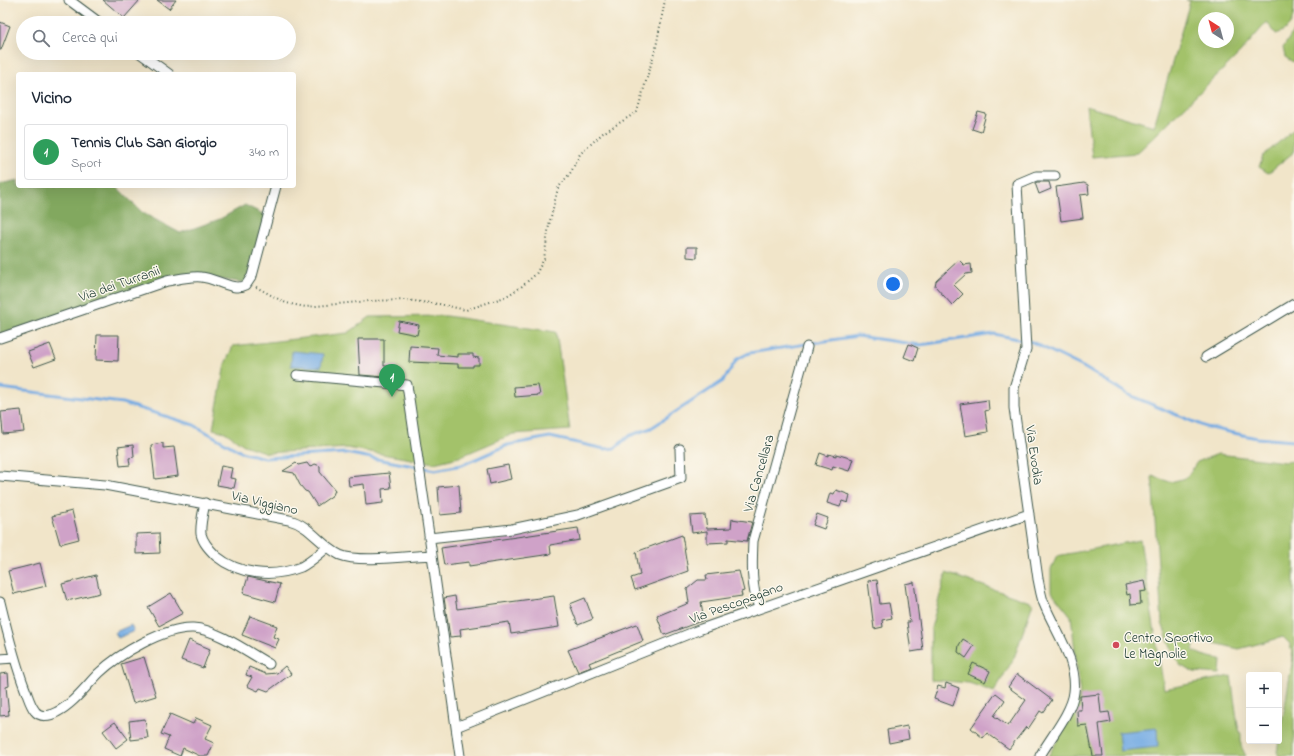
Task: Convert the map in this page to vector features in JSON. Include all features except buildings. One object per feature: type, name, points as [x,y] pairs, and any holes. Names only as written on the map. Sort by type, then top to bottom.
[{"type":"street","points":[[69,0],[91,16]]},
{"type":"street","points":[[149,60],[165,72]]},
{"type":"street","name":"Via Evodia","points":[[1040,756],[1070,705],[1074,691],[1070,661],[1061,638],[1044,604],[1029,514],[1013,397],[1014,388],[1026,348],[1016,184],[1036,176],[1055,176]]},
{"type":"street","points":[[249,283],[275,188]]},
{"type":"street","name":"Via dei Turranii","points":[[0,338],[167,281],[196,277],[214,280],[236,287],[241,287],[249,283]]},
{"type":"street","points":[[1206,357],[1294,304]]},
{"type":"street","name":"Via Cancellara","points":[[759,608],[754,590],[752,565],[753,541],[807,347]]},
{"type":"street","points":[[297,375],[407,385],[460,756]]},
{"type":"street","points":[[430,538],[512,529],[571,516],[681,478],[680,448]]},
{"type":"street","name":"Via Viggiano","points":[[0,476],[104,485],[292,520],[305,527],[328,547],[340,555],[351,558],[432,555]]},
{"type":"street","points":[[205,503],[201,526],[203,539],[213,553],[238,570],[261,573],[293,570],[311,561],[328,547]]},
{"type":"street","name":"Via Pescopagano","points":[[456,727],[701,629],[1029,514]]},
{"type":"street","points":[[0,602],[14,658],[34,710],[45,716],[62,709],[100,672],[121,655],[150,640],[182,629],[190,628],[207,631],[269,664]]},
{"type":"street","points":[[0,659],[14,658]]},
{"type":"path","points":[[249,283],[286,303],[306,306],[405,300],[439,304],[466,310],[505,297],[521,287],[536,274],[544,259],[546,238],[558,188],[571,172],[580,154],[603,133],[637,112],[656,47],[665,0]]},
{"type":"green space","points":[[1186,0],[1294,0],[1292,21],[1286,29],[1276,34],[1267,22],[1240,53],[1137,153],[1092,157],[1086,106],[1154,126],[1190,1]]},
{"type":"green space","points":[[1294,30],[1293,62],[1285,57],[1283,48]]},
{"type":"green space","points":[[1294,129],[1294,152],[1268,173],[1259,167],[1263,156]]},
{"type":"green space","points":[[16,180],[16,188],[118,188],[143,213],[180,233],[220,219],[245,205],[267,216],[249,283],[201,277],[131,292],[0,334],[0,184]]},
{"type":"green space","points":[[446,316],[556,332],[570,430],[513,434],[459,457],[434,463],[347,448],[267,453],[244,445],[225,432],[213,429],[225,364],[233,346],[348,333],[370,317]]},
{"type":"green space","points":[[1218,454],[1285,462],[1294,461],[1294,756],[1279,756],[1277,752],[1278,744],[1282,744],[1282,723],[1293,658],[1290,644],[1283,637],[1239,649],[1206,641],[1195,642],[1193,651],[1221,660],[1220,674],[1194,672],[1181,666],[1174,656],[1162,623],[1152,476],[1170,482],[1186,478],[1197,462]]},
{"type":"green space","name":"Centro Sportivo Le Magnolie","points":[[1140,540],[1164,689],[1231,676],[1238,726],[1241,734],[1241,746],[1246,756],[1048,756],[1074,712],[1080,694],[1071,616],[1051,591],[1051,569],[1057,556]]},
{"type":"green space","points":[[946,573],[1033,603],[1014,658],[994,692],[969,683],[931,680],[931,628]]},
{"type":"water","points":[[292,351],[323,354],[321,367],[291,366]]},
{"type":"water","points":[[131,625],[134,631],[118,638],[115,632]]},
{"type":"water","points":[[1157,728],[1158,747],[1120,751],[1118,732]]},
{"type":"waterway","points":[[0,388],[122,403],[194,425],[241,452],[265,458],[345,453],[435,470],[462,465],[508,445],[550,437],[605,449],[615,448],[629,436],[651,428],[723,381],[737,359],[749,353],[857,336],[920,345],[994,334],[1032,342],[1083,367],[1129,395],[1206,427],[1257,438],[1294,441]]},
{"type":"place","name":"Tennis Club San Giorgio","points":[[392,397]]},
{"type":"place","name":"Centro Sportivo Le Magnolie","points":[[1116,645]]}]
